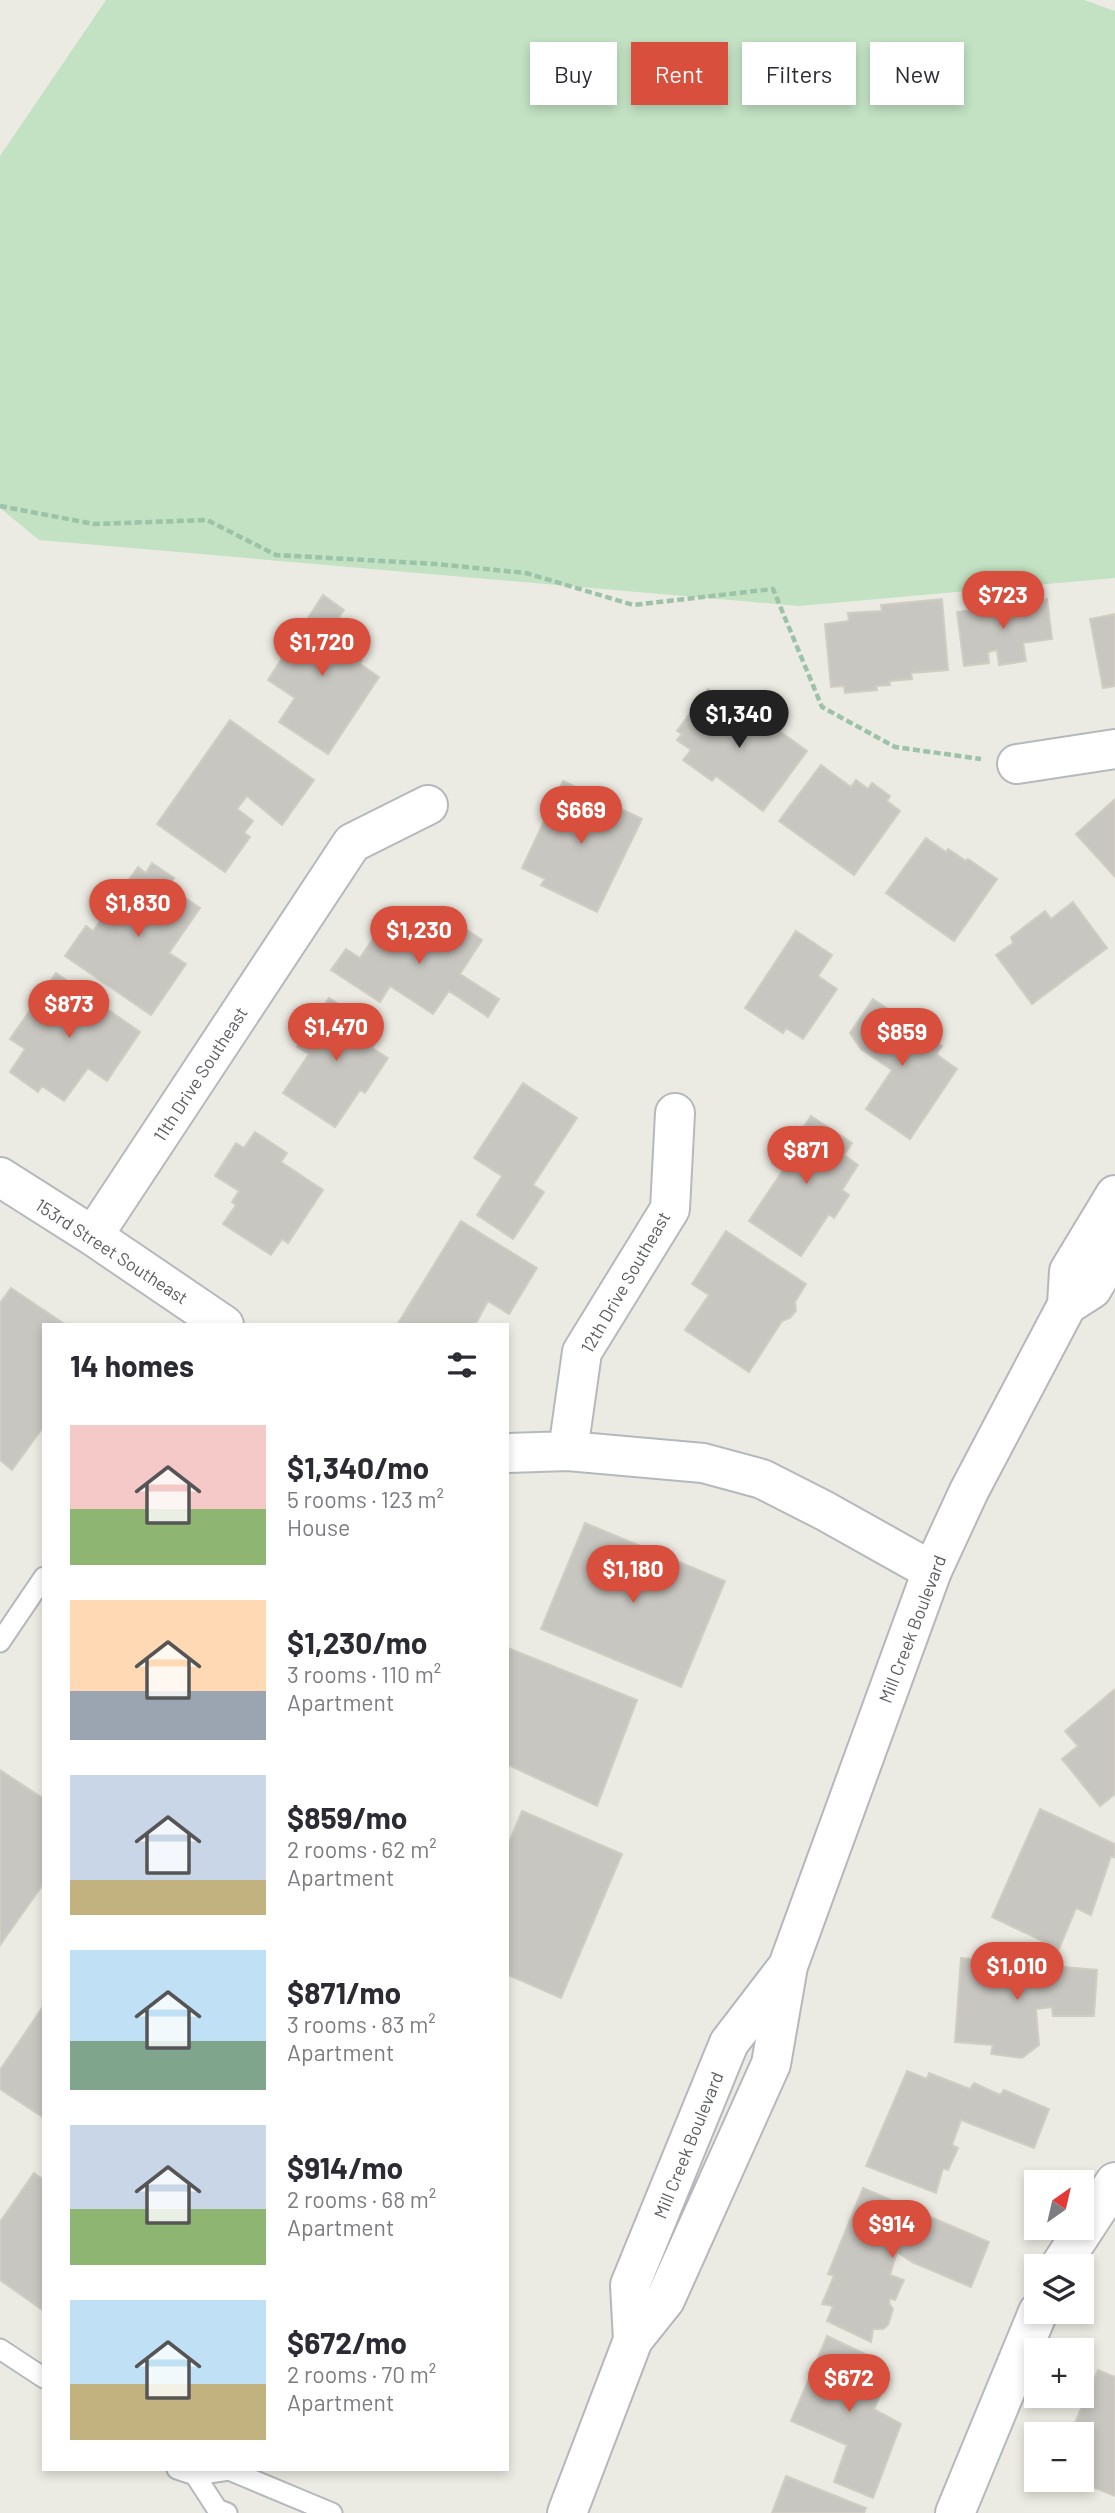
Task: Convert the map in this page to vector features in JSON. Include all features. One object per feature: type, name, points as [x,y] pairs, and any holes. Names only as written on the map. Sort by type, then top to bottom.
[{"type":"street","points":[[1017,764],[1115,749]]},
{"type":"street","name":"11th Drive Southeast","points":[[93,1237],[352,843],[428,805]]},
{"type":"street","name":"12th Drive Southeast","points":[[568,1451],[582,1352],[670,1209],[675,1113]]},
{"type":"street","name":"153rd Street Southeast","points":[[0,1177],[93,1237],[214,1322]]},
{"type":"street","name":"Mill Creek Boulevard","points":[[567,2513],[633,2340],[630,2285],[729,2043],[788,1966],[932,1572],[968,1491],[1067,1305],[1069,1271],[1115,1195]]},
{"type":"street","name":"Mill Creek Boulevard","points":[[1067,1305],[1092,1289],[1115,1250]]},
{"type":"street","points":[[509,1453],[568,1451],[704,1463],[762,1479],[825,1511],[932,1572]]},
{"type":"street","points":[[1068,2254],[1115,2182]]},
{"type":"street","points":[[955,2513],[1033,2324]]},
{"type":"lane","points":[[0,1642],[42,1580]]},
{"type":"lane","points":[[0,2349],[42,2377]]},
{"type":"lane","points":[[186,2472],[208,2471]]},
{"type":"lane","points":[[231,2471],[320,2511]]},
{"type":"lane","points":[[186,2472],[216,2509],[227,2513]]},
{"type":"path","points":[[0,506],[94,524],[207,520],[276,555],[436,564],[526,573],[633,605],[773,589],[822,707],[895,747],[1017,764]]},
{"type":"green space","points":[[106,0],[1084,0],[1115,11],[1115,578],[799,606],[39,540],[0,508],[0,156]]},
{"type":"building","points":[[323,595],[344,610],[339,617],[352,626],[339,645],[362,660],[360,664],[379,677],[328,754],[279,722],[295,698],[268,680]]},
{"type":"building","points":[[942,599],[948,670],[911,673],[912,679],[889,681],[890,685],[876,686],[877,690],[845,693],[844,686],[831,687],[825,624],[849,621],[848,613],[882,611],[881,605]]},
{"type":"building","points":[[1047,599],[1052,639],[1023,643],[1026,661],[999,665],[997,650],[988,652],[989,663],[964,666],[957,612]]},
{"type":"building","points":[[1115,614],[1115,686],[1103,688],[1090,619]]},
{"type":"building","points":[[708,689],[747,718],[752,711],[807,751],[763,811],[716,776],[712,781],[683,760],[691,750],[677,740],[682,734],[677,731]]},
{"type":"building","points":[[230,720],[314,780],[282,825],[247,796],[237,809],[253,821],[244,833],[250,837],[225,872],[157,824]]},
{"type":"building","points":[[821,765],[851,787],[856,780],[868,789],[872,783],[890,796],[887,801],[900,811],[854,875],[779,821]]},
{"type":"building","points":[[563,781],[642,819],[597,912],[541,885],[545,879],[522,868]]},
{"type":"building","points":[[1115,799],[1115,877],[1076,834]]},
{"type":"building","points":[[926,838],[946,852],[948,849],[966,861],[968,859],[997,879],[954,941],[886,893]]},
{"type":"building","points":[[152,863],[174,878],[168,886],[200,908],[169,953],[186,964],[151,1015],[65,956],[86,926],[93,931],[138,867],[146,873]]},
{"type":"building","points":[[1073,902],[1107,948],[1032,1004],[996,955],[1013,943],[1011,937],[1045,911],[1051,919]]},
{"type":"building","points":[[434,908],[482,940],[460,974],[499,999],[488,1017],[449,991],[433,1014],[390,986],[380,1002],[331,970],[346,949],[360,958],[381,927],[410,946]]},
{"type":"building","points":[[796,931],[832,955],[818,976],[837,989],[803,1039],[786,1028],[783,1033],[745,1008]]},
{"type":"building","points":[[56,973],[140,1032],[107,1081],[88,1068],[64,1101],[42,1086],[38,1092],[10,1072],[25,1049],[10,1039]]},
{"type":"building","points":[[329,998],[382,1032],[372,1048],[388,1058],[365,1093],[360,1090],[335,1127],[283,1093],[309,1054],[297,1047]]},
{"type":"building","points":[[873,999],[942,1046],[936,1054],[957,1069],[910,1139],[866,1109],[892,1070],[861,1049],[850,1033]]},
{"type":"building","points":[[523,1083],[577,1118],[533,1185],[544,1192],[513,1239],[477,1215],[502,1176],[474,1158]]},
{"type":"building","points":[[811,1116],[852,1143],[844,1155],[858,1165],[842,1190],[849,1195],[834,1218],[829,1214],[801,1256],[749,1221],[783,1170],[772,1163],[796,1127],[801,1131]]},
{"type":"building","points":[[255,1132],[287,1153],[281,1162],[323,1190],[288,1243],[282,1239],[271,1255],[223,1224],[236,1205],[232,1202],[239,1191],[215,1176],[236,1143],[244,1148]]},
{"type":"building","points":[[461,1221],[537,1268],[509,1314],[488,1301],[476,1323],[398,1323]]},
{"type":"building","points":[[726,1231],[806,1284],[795,1302],[796,1311],[790,1318],[782,1321],[749,1372],[685,1330],[709,1295],[692,1284]]},
{"type":"building","points":[[11,1288],[63,1323],[42,1323],[42,1429],[12,1470],[0,1460],[0,1303]]},
{"type":"building","points":[[585,1523],[725,1581],[681,1687],[541,1629]]},
{"type":"building","points":[[509,1648],[637,1700],[597,1806],[509,1765]]},
{"type":"building","points":[[1115,1689],[1115,1794],[1100,1806],[1062,1759],[1078,1746],[1065,1731]]},
{"type":"building","points":[[0,1770],[42,1798],[42,1886],[0,1945]]},
{"type":"building","points":[[1040,1809],[1115,1844],[1115,1858],[1111,1856],[1091,1915],[1076,1908],[1059,1949],[992,1917]]},
{"type":"building","points":[[522,1811],[622,1854],[561,1998],[509,1975],[509,1843]]},
{"type":"building","points":[[961,1958],[1097,1970],[1094,2016],[1053,2016],[1052,2007],[1036,2009],[1039,2045],[1022,2058],[991,2054],[993,2045],[955,2042]]},
{"type":"building","points":[[42,2008],[42,2117],[0,2089],[0,2070]]},
{"type":"building","points":[[907,2071],[927,2079],[929,2073],[970,2089],[974,2083],[1000,2095],[1004,2090],[1049,2109],[1034,2148],[961,2120],[952,2145],[958,2148],[948,2170],[943,2168],[936,2193],[866,2166]]},
{"type":"building","points":[[34,2173],[42,2179],[42,2310],[0,2280],[0,2222]]},
{"type":"building","points":[[863,2188],[989,2242],[971,2287],[912,2262],[897,2252],[890,2275],[904,2280],[895,2300],[890,2298],[889,2303],[893,2309],[888,2325],[883,2329],[873,2329],[871,2342],[827,2321],[833,2306],[822,2304],[834,2276],[828,2274]]},
{"type":"building","points":[[827,2336],[884,2363],[875,2382],[884,2387],[874,2409],[901,2424],[873,2498],[834,2482],[847,2445],[791,2421]]},
{"type":"building","points":[[1098,2370],[1115,2377],[1115,2496],[1094,2488],[1094,2422],[1075,2422],[1081,2408],[1094,2408],[1094,2379]]},
{"type":"building","points":[[786,2476],[866,2508],[864,2513],[772,2513]]}]
